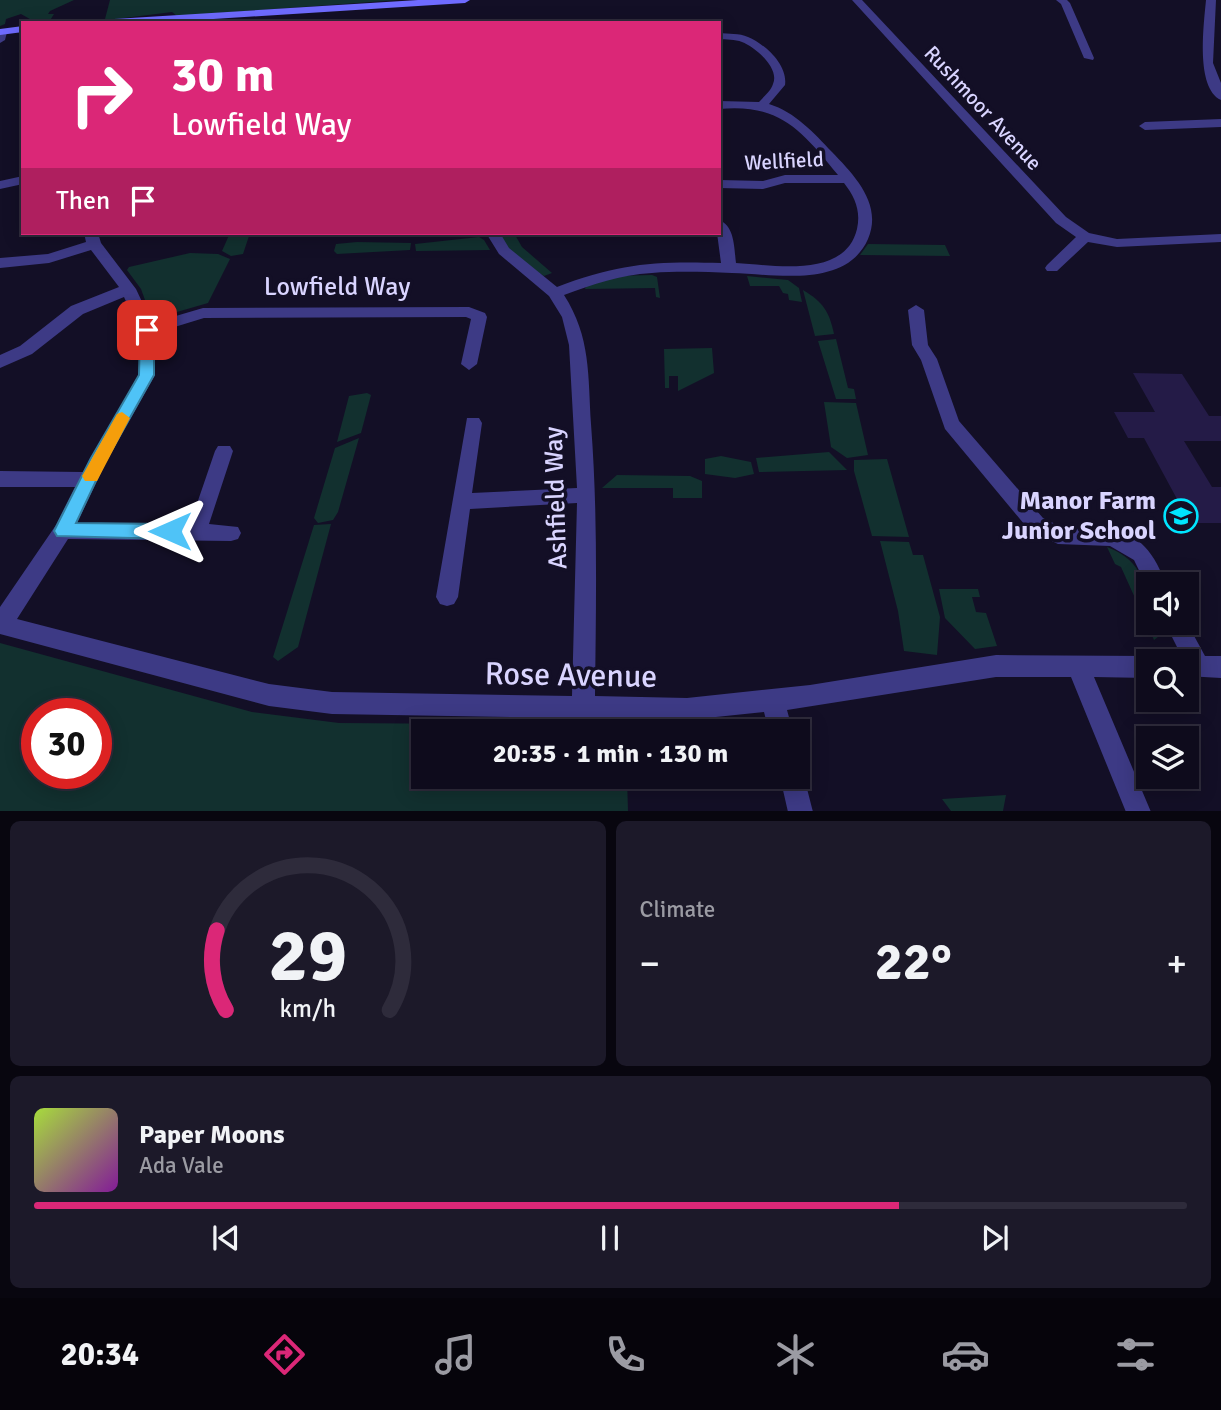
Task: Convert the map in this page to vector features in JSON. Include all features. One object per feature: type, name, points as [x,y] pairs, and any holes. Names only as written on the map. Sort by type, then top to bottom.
[{"type":"main road","points":[[130,21],[465,0]]},
{"type":"main road","points":[[1,35],[21,30]]},
{"type":"street","name":"Rushmoor Avenue","points":[[857,0],[1061,220],[1086,237]]},
{"type":"street","points":[[1061,0],[1089,58]]},
{"type":"street","points":[[1211,0],[1207,63],[1221,96]]},
{"type":"street","points":[[721,36],[742,38],[758,46],[779,72],[779,86],[761,106]]},
{"type":"street","name":"Wellfield","points":[[555,293],[610,273],[729,268],[798,271],[834,264],[848,256],[861,242],[865,209],[850,179],[783,113],[742,103],[721,105]]},
{"type":"street","points":[[1145,126],[1221,123]]},
{"type":"street","name":"Wellfield","points":[[721,184],[763,185],[785,179],[850,179]]},
{"type":"street","points":[[0,185],[21,180]]},
{"type":"street","points":[[721,226],[724,230],[729,268]]},
{"type":"street","points":[[494,235],[504,251],[555,293]]},
{"type":"street","points":[[1052,268],[1086,237],[1117,243],[1221,238]]},
{"type":"street","points":[[0,263],[49,258],[92,238],[128,289],[147,330],[147,375],[63,531],[1,624]]},
{"type":"street","points":[[0,362],[26,350],[77,310],[128,289]]},
{"type":"street","name":"Ashfield Way","points":[[555,293],[570,317],[576,345],[587,495],[583,707]]},
{"type":"street","points":[[916,310],[920,345],[929,359],[951,424],[1036,524],[1058,536],[1114,538],[1141,554],[1150,572]]},
{"type":"street","name":"Lowfield Way","points":[[147,330],[203,313],[469,312],[480,317],[469,364]]},
{"type":"street","points":[[447,597],[473,423]]},
{"type":"street","points":[[197,531],[225,451]]},
{"type":"street","points":[[0,479],[89,480]]},
{"type":"street","points":[[461,502],[587,495]]},
{"type":"street","points":[[63,531],[230,533]]},
{"type":"street","name":"Rose Avenue","points":[[1,624],[269,695],[332,703],[687,709],[773,701],[996,666],[1136,667]]},
{"type":"street","points":[[1183,635],[1202,667]]},
{"type":"street","points":[[1078,666],[1139,811]]},
{"type":"street","points":[[773,701],[778,719]]},
{"type":"street","points":[[795,789],[801,811]]},
{"type":"green space","points":[[0,0],[74,0],[50,11],[48,14],[54,14],[50,21],[33,21],[21,14],[6,19],[5,24],[0,26]]},
{"type":"green space","points":[[110,0],[399,0],[177,16],[172,12],[108,20],[105,19]]},
{"type":"green space","points":[[229,235],[249,235],[243,254],[231,256],[222,251]]},
{"type":"green space","points":[[501,235],[515,235],[522,247],[552,273],[544,276],[512,253]]},
{"type":"green space","points":[[479,237],[490,250],[416,251],[415,244]]},
{"type":"green space","points":[[411,243],[410,250],[337,254],[334,251],[336,244]]},
{"type":"green space","points":[[868,244],[945,245],[950,256],[860,255]]},
{"type":"green space","points":[[190,253],[218,254],[230,259],[208,303],[170,314],[149,311],[141,289],[127,270],[129,267]]},
{"type":"green space","points":[[612,276],[657,277],[660,298],[656,297],[655,288],[585,289],[587,284]]},
{"type":"green space","points":[[747,276],[788,280],[799,288],[802,302],[789,300],[788,294],[783,293],[779,286],[750,286]]},
{"type":"green space","points":[[803,290],[824,308],[834,334],[815,336]]},
{"type":"green space","points":[[836,339],[848,388],[854,389],[856,399],[836,399],[818,341]]},
{"type":"green space","points":[[712,348],[714,373],[678,391],[678,376],[669,376],[669,388],[665,388],[664,349]]},
{"type":"green space","points":[[367,393],[371,395],[361,433],[337,442],[349,396]]},
{"type":"green space","points":[[824,402],[856,403],[868,455],[847,458],[831,447]]},
{"type":"green space","points":[[359,438],[338,512],[333,520],[318,523],[314,518],[335,448]]},
{"type":"green space","points":[[829,452],[847,470],[759,472],[756,458]]},
{"type":"green space","points":[[721,456],[751,462],[754,474],[735,478],[705,474],[705,459]]},
{"type":"green space","points":[[887,459],[909,537],[872,536],[854,471],[854,460]]},
{"type":"green space","points":[[617,475],[690,476],[702,481],[702,498],[673,498],[673,488],[602,488]]},
{"type":"green space","points":[[331,524],[298,647],[278,661],[273,657],[314,525]]},
{"type":"green space","points":[[880,541],[909,542],[913,555],[923,555],[940,617],[937,655],[904,651],[898,611]]},
{"type":"green space","points":[[1107,547],[1129,560],[1138,572],[1136,572],[1136,600],[1121,567],[1115,564]]},
{"type":"green space","points":[[939,589],[978,589],[980,597],[972,597],[976,612],[986,613],[997,646],[975,649],[945,618]]},
{"type":"green space","points":[[0,643],[252,712],[339,723],[411,724],[411,789],[627,789],[628,811],[0,811]]},
{"type":"green space","points":[[1006,795],[1003,811],[951,811],[942,799]]},
{"type":"building","points":[[1133,373],[1182,374],[1209,416],[1221,416],[1221,441],[1184,441],[1212,487],[1221,487],[1221,523],[1190,523],[1144,438],[1128,438],[1114,412],[1155,412]]},
{"type":"slow traffic","points":[[91,476],[122,418]]},
{"type":"place","name":"Manor Farm Junior School","points":[[1181,516]]},
{"type":"route","points":[[147,330],[147,375],[97,462],[63,531],[170,531]]}]
